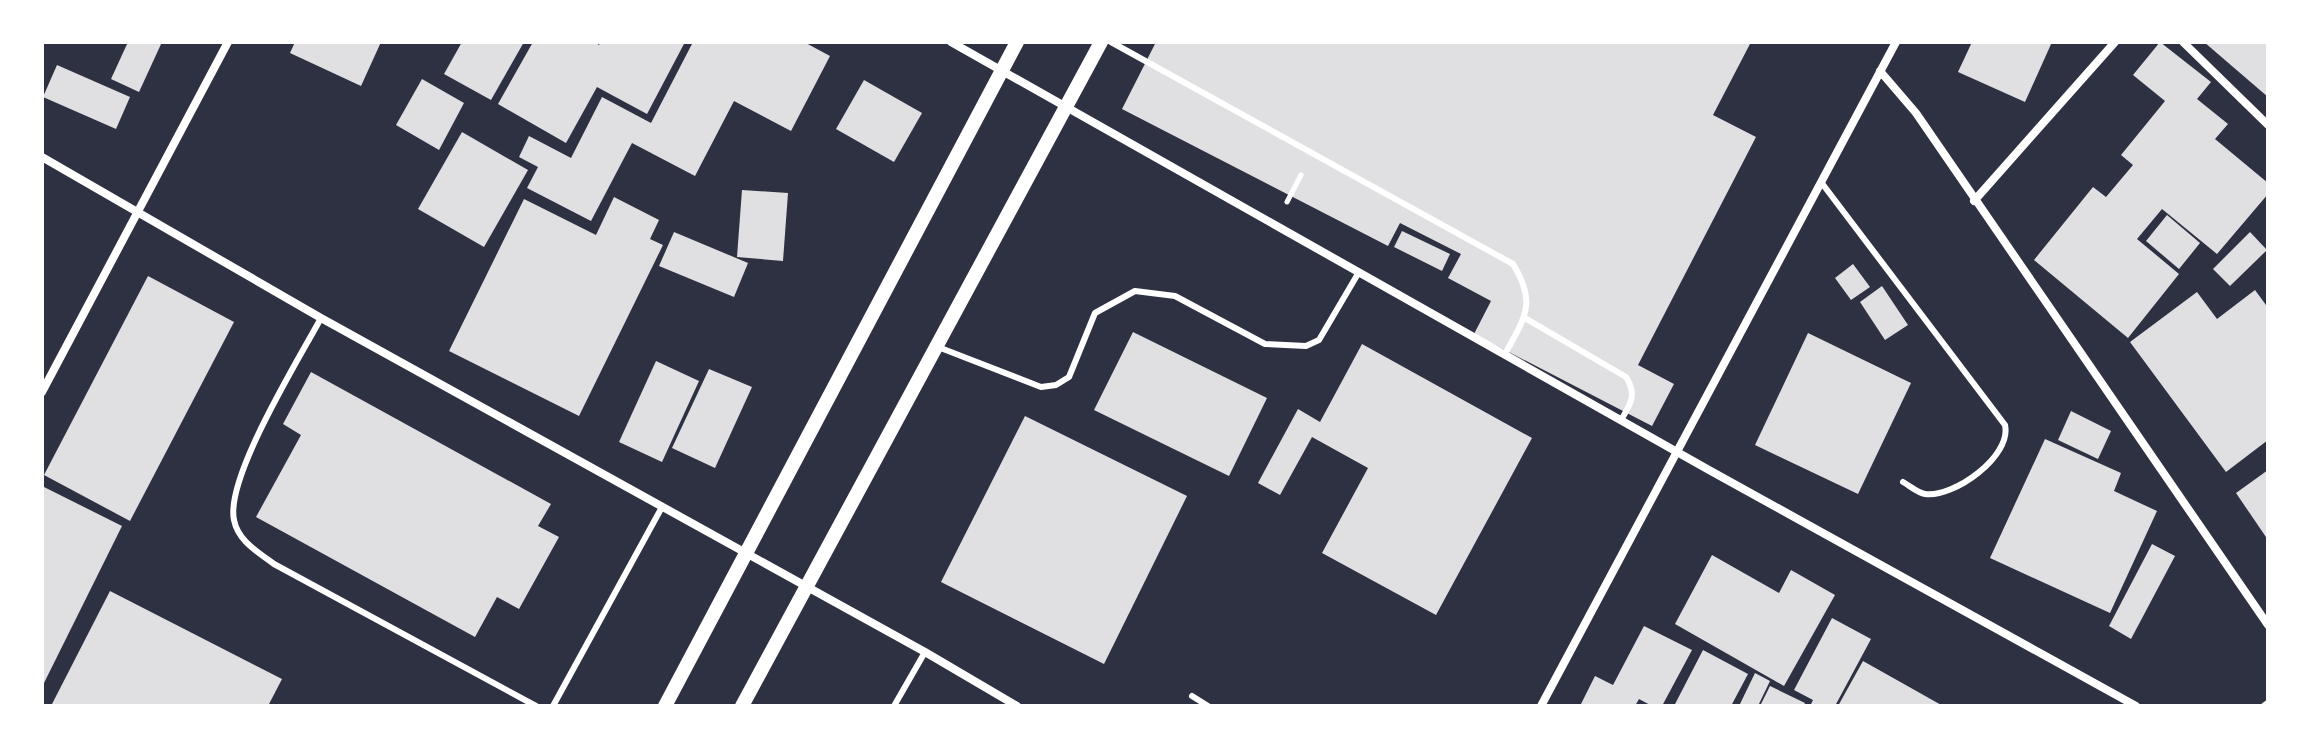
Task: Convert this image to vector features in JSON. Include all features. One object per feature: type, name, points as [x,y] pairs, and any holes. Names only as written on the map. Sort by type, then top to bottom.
[{"type":"street","points":[[42,392],[228,42]]},
{"type":"street","points":[[951,42],[1675,451],[2136,706]]},
{"type":"street","points":[[665,706],[1017,42]]},
{"type":"street","points":[[742,706],[1101,42]]},
{"type":"street","points":[[1541,706],[1896,42]]},
{"type":"street","points":[[1974,201],[2115,42]]},
{"type":"street","points":[[2183,42],[2268,125]]},
{"type":"street","points":[[1880,71],[1916,113],[2268,625]]},
{"type":"street","points":[[42,157],[321,318],[1017,706]]},
{"type":"lane","points":[[1111,42],[1513,264],[1526,284],[1525,318],[1505,354]]},
{"type":"lane","points":[[1821,182],[2005,425],[2007,433],[1997,454],[1976,474],[1944,493],[1924,494],[1903,482]]},
{"type":"lane","points":[[936,347],[1041,387],[1056,385],[1069,377],[1095,313],[1135,291],[1175,296],[1265,344],[1306,346],[1319,340],[1359,272]]},
{"type":"lane","points":[[321,318],[252,450],[236,492],[234,519],[244,541],[274,564],[536,706]]},
{"type":"lane","points":[[1525,318],[1626,377],[1632,386],[1633,401],[1621,420]]},
{"type":"lane","points":[[553,706],[662,507]]},
{"type":"lane","points":[[894,706],[925,652]]},
{"type":"lane","points":[[1192,696],[1208,706]]},
{"type":"path","points":[[1275,224],[1313,153]]},
{"type":"building","points":[[128,42],[162,42],[139,92],[111,79]]},
{"type":"building","points":[[295,42],[381,42],[361,86],[290,53]]},
{"type":"building","points":[[462,42],[524,42],[491,100],[444,74]]},
{"type":"building","points":[[533,42],[595,42],[599,45],[601,42],[685,42],[647,114],[597,87],[566,143],[498,104]]},
{"type":"building","points":[[693,42],[804,42],[830,56],[791,131],[734,101],[695,176],[632,143],[591,221],[527,188],[538,167],[519,157],[529,136],[571,158],[602,97],[651,123]]},
{"type":"building","points":[[1156,42],[1751,42],[1713,115],[1756,137],[1638,365],[1674,384],[1652,426],[1474,334],[1491,301],[1448,278],[1461,254],[1400,223],[1388,246],[1122,109]]},
{"type":"building","points":[[1972,42],[2052,42],[2025,102],[1958,72]]},
{"type":"building","points":[[2160,42],[2211,82],[2197,99],[2228,124],[2215,139],[2268,183],[2268,194],[2217,254],[2162,209],[2137,239],[2179,274],[2128,338],[2034,260],[2093,187],[2106,197],[2133,165],[2121,155],[2165,101],[2133,75]]},
{"type":"building","points":[[2204,42],[2268,42],[2268,97]]},
{"type":"building","points":[[57,65],[130,97],[116,129],[43,97]]},
{"type":"building","points":[[422,79],[464,103],[439,150],[396,125]]},
{"type":"building","points":[[864,80],[922,113],[894,162],[836,129]]},
{"type":"building","points":[[462,132],[528,170],[484,247],[418,209]]},
{"type":"building","points":[[742,190],[788,193],[783,261],[737,257]]},
{"type":"building","points":[[614,197],[659,220],[650,239],[663,245],[579,416],[449,351],[524,199],[596,235]]},
{"type":"building","points":[[2167,215],[2200,243],[2179,269],[2146,241]]},
{"type":"building","points":[[1402,231],[1450,254],[1442,271],[1394,247]]},
{"type":"building","points":[[674,232],[748,263],[734,297],[659,266]]},
{"type":"building","points":[[2250,232],[2267,250],[2230,286],[2213,269]]},
{"type":"building","points":[[1853,264],[1870,287],[1851,300],[1835,278]]},
{"type":"building","points":[[148,276],[234,322],[130,521],[44,475]]},
{"type":"building","points":[[1882,286],[1908,325],[1885,340],[1860,302]]},
{"type":"building","points":[[2255,290],[2268,304],[2268,440],[2226,472],[2130,342],[2197,292],[2217,319]]},
{"type":"building","points":[[1133,332],[1267,398],[1229,476],[1094,410]]},
{"type":"building","points":[[1808,333],[1911,383],[1858,494],[1755,445]]},
{"type":"building","points":[[1362,344],[1532,438],[1436,615],[1322,553],[1368,468],[1312,437],[1280,495],[1258,483],[1298,409],[1320,422]]},
{"type":"building","points":[[656,361],[699,381],[662,462],[619,442]]},
{"type":"building","points":[[709,369],[752,387],[715,468],[672,448]]},
{"type":"building","points":[[311,372],[551,504],[538,526],[559,537],[519,609],[497,597],[475,637],[256,517],[301,435],[283,424]]},
{"type":"building","points":[[2071,411],[2111,431],[2098,459],[2058,440]]},
{"type":"building","points":[[1025,416],[1187,496],[1104,664],[941,582]]},
{"type":"building","points":[[2045,439],[2121,473],[2114,491],[2157,511],[2110,613],[1990,558]]},
{"type":"building","points":[[2268,470],[2268,540],[2236,493]]},
{"type":"building","points":[[42,486],[122,526],[42,687]]},
{"type":"building","points":[[2152,544],[2175,556],[2131,639],[2109,626]]},
{"type":"building","points":[[1712,555],[1779,593],[1791,570],[1835,595],[1784,686],[1675,624]]},
{"type":"building","points":[[110,591],[282,679],[268,706],[51,706]]},
{"type":"building","points":[[1832,618],[1871,639],[1835,706],[1810,706],[1813,700],[1794,690]]},
{"type":"building","points":[[1644,626],[1692,650],[1662,706],[1652,706],[1639,699],[1635,706],[1580,706],[1595,676],[1613,685]]},
{"type":"building","points":[[1703,650],[1748,674],[1731,706],[1674,706]]},
{"type":"building","points":[[1863,661],[1943,706],[1838,706]]},
{"type":"building","points":[[1755,673],[1770,681],[1758,706],[1739,706]]},
{"type":"building","points":[[1770,686],[1805,703],[1804,706],[1760,706]]}]
